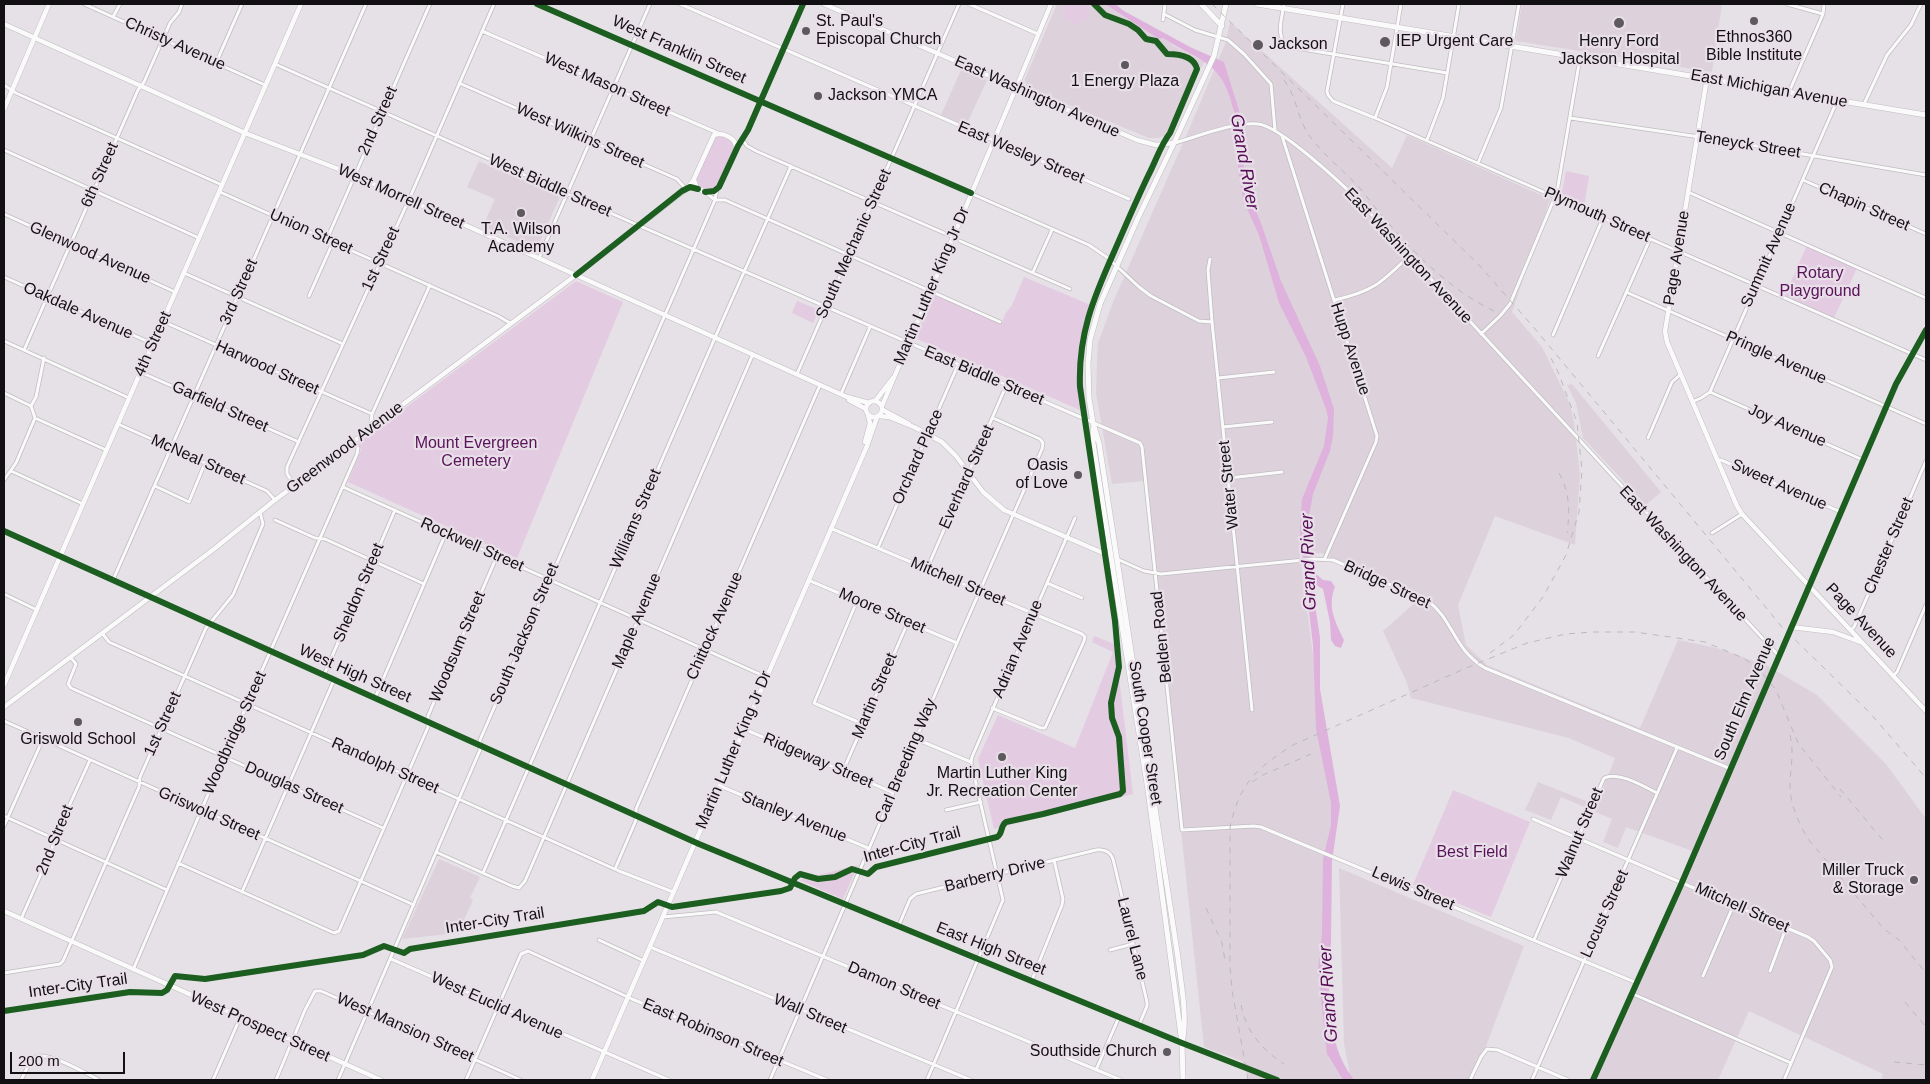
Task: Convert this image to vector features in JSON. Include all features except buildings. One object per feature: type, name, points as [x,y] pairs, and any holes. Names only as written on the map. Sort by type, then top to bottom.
[{"type":"main road","points":[[1202,4],[1222,26]]},
{"type":"main road","name":"South Cooper Street","points":[[1183,1080],[1182,1043],[1148,790],[1093,443],[1093,423],[1088,382],[1090,340],[1100,304],[1144,204],[1214,56],[1226,4]]},
{"type":"main road","name":"East Michigan Avenue","points":[[1257,4],[1284,6],[1397,28],[1926,115]]},
{"type":"main road","name":"South Cooper Street","points":[[1093,423],[1099,443],[1118,559],[1178,958],[1183,1002],[1184,1037],[1182,1043]]},
{"type":"main road","points":[[1110,556],[1118,559]]},
{"type":"street","points":[[4,109],[49,4]]},
{"type":"street","name":"Christy Avenue","points":[[84,4],[266,85]]},
{"type":"street","points":[[113,17],[120,4]]},
{"type":"street","name":"6th Street","points":[[24,350],[140,86],[170,22],[179,12],[182,4]]},
{"type":"street","points":[[216,63],[242,4]]},
{"type":"street","name":"4th Street","points":[[4,684],[301,4]]},
{"type":"street","name":"3rd Street","points":[[113,580],[366,4]]},
{"type":"street","name":"2nd Street","points":[[327,239],[430,4]]},
{"type":"street","name":"1st Street","points":[[295,485],[286,471],[437,136],[494,4]]},
{"type":"street","name":"West Franklin Street","points":[[538,4],[1093,247],[1139,287],[1160,301],[1201,322],[1212,322]]},
{"type":"street","points":[[538,258],[650,4]]},
{"type":"street","name":"East Wesley Street","points":[[680,4],[1129,199]]},
{"type":"street","name":"South Jackson Street","points":[[338,1080],[480,750],[480,740],[715,200],[717,189],[760,101],[803,4]]},
{"type":"street","name":"East Washington Avenue","points":[[824,4],[1137,140],[1156,144],[1174,143],[1244,125],[1261,125],[1275,130],[1352,194],[1779,656]]},
{"type":"street","name":"South Mechanic Street","points":[[797,374],[959,4]]},
{"type":"street","points":[[969,4],[1038,34]]},
{"type":"street","name":"Martin Luther King Jr Dr","points":[[883,408],[895,375],[1051,4]]},
{"type":"street","points":[[1163,20],[1165,4]]},
{"type":"street","points":[[1334,55],[1343,4]]},
{"type":"street","points":[[1376,118],[1384,98],[1401,4]]},
{"type":"street","points":[[1427,140],[1441,108],[1459,4]]},
{"type":"street","points":[[1478,163],[1500,114],[1518,4]]},
{"type":"street","points":[[1787,4],[1823,14]]},
{"type":"street","points":[[1788,93],[1823,14],[1824,4]]},
{"type":"street","points":[[1864,105],[1887,55],[1911,25],[1921,4]]},
{"type":"street","points":[[1284,6],[1280,31],[1282,41],[1294,48],[1447,74]]},
{"type":"street","points":[[1164,14],[1195,30],[1230,41],[1238,48],[1271,84],[1275,130]]},
{"type":"street","name":"West Morrell Street","points":[[4,24],[245,133],[354,176],[664,314],[842,394],[866,409]]},
{"type":"street","name":"West Mason Street","points":[[482,31],[710,130],[733,139],[742,139]]},
{"type":"street","name":"Plymouth Street","points":[[1334,55],[1327,91],[1333,101],[1427,140],[1926,360]]},
{"type":"street","points":[[1481,334],[1510,304],[1555,197],[1580,58]]},
{"type":"street","name":"West Biddle Street","points":[[275,64],[638,226],[826,307]]},
{"type":"street","name":"Page Avenue","points":[[1707,78],[1666,338],[1717,460],[1742,514],[1926,711]]},
{"type":"street","name":"West Wilkins Street","points":[[459,83],[679,180],[686,189]]},
{"type":"street","points":[[4,85],[223,185]]},
{"type":"street","name":"Summit Avenue","points":[[1710,392],[1837,100]]},
{"type":"street","name":"Teneyck Street","points":[[1570,118],[1926,175]]},
{"type":"street","points":[[710,130],[712,137],[720,134]]},
{"type":"street","name":"Hupp Avenue","points":[[1282,135],[1370,410],[1377,438],[1325,558]]},
{"type":"street","name":"Greenwood Avenue","points":[[4,707],[71,658],[275,500],[576,275],[686,189],[694,179],[712,137]]},
{"type":"street","points":[[733,139],[736,143],[736,149]]},
{"type":"street","points":[[742,139],[750,148],[953,237]]},
{"type":"street","points":[[4,150],[199,238]]},
{"type":"street","name":"Williams Street","points":[[484,873],[715,337],[791,166]]},
{"type":"street","points":[[694,179],[694,184],[698,189]]},
{"type":"street","name":"Chapin Street","points":[[1803,180],[1926,234]]},
{"type":"street","points":[[686,189],[692,187],[705,192],[715,200],[724,200],[1000,322]]},
{"type":"street","points":[[705,192],[717,189]]},
{"type":"street","name":"Union Street","points":[[220,192],[380,262],[510,323]]},
{"type":"street","points":[[1688,192],[1926,298]]},
{"type":"street","name":"Glenwood Avenue","points":[[4,214],[176,292]]},
{"type":"street","points":[[1553,335],[1603,218]]},
{"type":"street","points":[[1033,272],[1053,230]]},
{"type":"street","points":[[1598,356],[1650,239]]},
{"type":"street","points":[[960,241],[1070,290]]},
{"type":"street","points":[[309,296],[333,242]]},
{"type":"street","points":[[1335,300],[1372,289],[1409,256]]},
{"type":"street","name":"Water Street","points":[[1210,259],[1208,270],[1212,322],[1252,710]]},
{"type":"street","points":[[184,273],[342,344]]},
{"type":"street","name":"Oakdale Avenue","points":[[4,277],[153,344]]},
{"type":"street","points":[[370,429],[372,414],[430,286]]},
{"type":"street","name":"Pringle Avenue","points":[[1626,292],[1926,424]]},
{"type":"street","name":"East Biddle Street","points":[[826,307],[1142,445]]},
{"type":"street","name":"Harwood Street","points":[[162,321],[372,414]]},
{"type":"street","points":[[842,394],[870,327]]},
{"type":"street","name":"South Elm Avenue","points":[[1593,1080],[1682,882],[1886,406],[1926,330]]},
{"type":"street","points":[[4,341],[129,398]]},
{"type":"street","name":"Maple Avenue","points":[[484,873],[519,888],[525,881],[753,354]]},
{"type":"street","points":[[31,406],[36,397],[44,358]]},
{"type":"street","name":"Orchard Place","points":[[878,548],[958,366]]},
{"type":"street","name":"Garfield Street","points":[[140,372],[299,442]]},
{"type":"street","points":[[1218,378],[1274,372]]},
{"type":"street","points":[[1648,438],[1672,382],[1681,374]]},
{"type":"street","name":"Martin Luther King Jr Dr","points":[[876,400],[895,375]]},
{"type":"street","name":"Chittock Avenue","points":[[615,869],[636,820],[636,809],[820,384]]},
{"type":"street","name":"Everhard Street","points":[[927,569],[1006,386]]},
{"type":"street","points":[[1692,402],[1710,392]]},
{"type":"street","name":"Joy Avenue","points":[[1710,392],[1863,460]]},
{"type":"street","points":[[4,393],[31,406],[35,418],[11,471],[4,480]]},
{"type":"street","points":[[847,397],[869,402],[876,400],[883,408],[947,446],[990,499],[1014,515],[1110,556]]},
{"type":"street","points":[[869,402],[866,409],[868,415],[872,418],[878,416],[888,417],[914,427]]},
{"type":"street","points":[[878,416],[883,408]]},
{"type":"street","name":"Martin Luther King Jr Dr","points":[[864,448],[870,424],[868,415]]},
{"type":"street","name":"Martin Luther King Jr Dr","points":[[592,1080],[878,416]]},
{"type":"street","points":[[35,418],[107,450]]},
{"type":"street","name":"Carl Breeding Way","points":[[770,1080],[892,792],[1042,449],[1043,443],[1033,436],[993,418]]},
{"type":"street","points":[[1223,427],[1272,422]]},
{"type":"street","name":"McNeal Street","points":[[118,424],[267,491],[275,500]]},
{"type":"street","name":"Woodbridge Street","points":[[133,970],[166,890],[343,487],[358,451],[357,445],[354,442]]},
{"type":"street","name":"Belden Road","points":[[1142,445],[1182,830]]},
{"type":"street","name":"Sweet Avenue","points":[[1717,460],[1721,460],[1841,512]]},
{"type":"street","name":"Chester Street","points":[[1851,630],[1854,627],[1926,461]]},
{"type":"street","points":[[155,486],[189,502],[205,463]]},
{"type":"street","points":[[11,471],[83,504]]},
{"type":"street","points":[[1229,478],[1282,472]]},
{"type":"street","name":"Rockwell Street","points":[[343,487],[766,677]]},
{"type":"street","name":"Sheldon Street","points":[[324,675],[395,510]]},
{"type":"street","name":"1st Street","points":[[4,973],[60,964],[72,942],[139,788],[140,777],[209,624],[232,595],[263,524],[260,512]]},
{"type":"street","points":[[1712,533],[1742,514]]},
{"type":"street","name":"Adrian Avenue","points":[[971,762],[992,708],[1075,518]]},
{"type":"street","points":[[275,520],[424,584]]},
{"type":"street","name":"Mitchell Street","points":[[830,528],[1085,637],[1048,726],[1044,729],[992,708]]},
{"type":"street","name":"West High Street","points":[[4,531],[695,841]]},
{"type":"street","points":[[375,698],[446,533]]},
{"type":"street","name":"Woodsum Street","points":[[242,892],[334,933],[339,931],[428,727],[428,716],[497,556]]},
{"type":"street","name":"Bridge Street","points":[[1118,559],[1144,571],[1156,574],[1299,560],[1325,558],[1333,560],[1428,601],[1439,610],[1465,653],[1485,668],[1731,769]]},
{"type":"street","name":"Moore Street","points":[[808,580],[957,643]]},
{"type":"street","points":[[1046,583],[1082,598]]},
{"type":"street","points":[[4,594],[37,610]]},
{"type":"street","points":[[857,601],[814,703],[863,724]]},
{"type":"street","points":[[1893,676],[1897,672],[1926,605]]},
{"type":"street","name":"Martin Street","points":[[843,771],[908,622]]},
{"type":"street","points":[[1791,627],[1832,632],[1864,644]]},
{"type":"street","name":"Randolph Street","points":[[102,633],[108,642],[615,869],[673,892]]},
{"type":"street","name":"Douglas Street","points":[[71,658],[76,664],[68,684],[69,687],[383,828]]},
{"type":"street","points":[[178,863],[242,892],[334,680]]},
{"type":"street","name":"Griswold Street","points":[[4,721],[414,905]]},
{"type":"street","name":"Ridgeway Street","points":[[743,729],[892,792]]},
{"type":"street","points":[[4,826],[44,739]]},
{"type":"street","points":[[916,739],[971,762],[1003,895],[1002,906],[927,1080]]},
{"type":"street","name":"Locust Street","points":[[1532,1080],[1677,748]]},
{"type":"street","name":"2nd Street","points":[[21,919],[52,849],[54,839],[90,760]]},
{"type":"street","name":"Walnut Street","points":[[1534,940],[1604,778],[1614,776],[1622,778],[1657,792]]},
{"type":"street","name":"Stanley Avenue","points":[[719,786],[869,848]]},
{"type":"street","points":[[946,810],[981,802]]},
{"type":"street","points":[[4,816],[166,890]]},
{"type":"street","name":"Mitchell Street","points":[[1533,819],[1734,904],[1814,941],[1832,963],[1832,967],[1791,1063]]},
{"type":"street","name":"Lewis Street","points":[[1182,830],[1254,826],[1337,857],[1637,983]]},
{"type":"street","name":"East High Street","points":[[695,841],[1182,1043],[1277,1080]]},
{"type":"street","name":"Barberry Drive","points":[[899,925],[910,899],[916,894],[1096,850],[1109,852]]},
{"type":"street","points":[[436,852],[484,873]]},
{"type":"street","name":"Laurel Lane","points":[[1109,852],[1113,860],[1147,1002],[1139,1025]]},
{"type":"street","points":[[1032,980],[1062,905],[1063,899],[1054,860]]},
{"type":"street","points":[[1703,976],[1734,904]]},
{"type":"street","name":"West Prospect Street","points":[[4,911],[380,1080]]},
{"type":"street","name":"Damon Street","points":[[663,917],[716,912],[1122,1080]]},
{"type":"street","points":[[1770,971],[1786,928]]},
{"type":"street","points":[[599,940],[644,961]]},
{"type":"street","points":[[1110,950],[1133,944]]},
{"type":"street","name":"Wall Street","points":[[650,947],[970,1080]]},
{"type":"street","name":"East Robinson Street","points":[[498,1006],[521,954],[528,951],[628,997],[827,1080]]},
{"type":"street","name":"West Euclid Avenue","points":[[391,959],[603,1053],[669,1080]]},
{"type":"street","name":"West Mansion Street","points":[[292,1041],[315,991],[321,991],[521,1080]]},
{"type":"street","points":[[1633,994],[1791,1063],[1784,1080]]},
{"type":"street","points":[[466,1080],[498,1006]]},
{"type":"street","points":[[1096,1070],[1119,1016]]},
{"type":"street","points":[[213,1080],[240,1018]]},
{"type":"street","points":[[276,1080],[292,1041]]},
{"type":"street","points":[[1470,1080],[1487,1049],[1498,1050],[1568,1080]]},
{"type":"street","points":[[21,1080],[30,1063],[36,1057],[50,1057],[99,1080]]},
{"type":"shaded area","points":[[1057,4],[1105,4],[1159,39],[1163,38],[1205,62],[1198,72],[1195,72],[1167,135],[1149,138],[1027,88],[1025,79]]},
{"type":"shaded area","name":"Henry Ford Jackson Hospital","points":[[1522,4],[1722,4],[1712,72],[1516,41]]},
{"type":"shaded area","points":[[1230,22],[1392,168],[1407,135],[1550,199],[1512,312],[1542,347],[1570,404],[1580,475],[1575,545],[1495,516],[1458,605],[1466,645],[1487,665],[1640,728],[1678,640],[1717,648],[1768,666],[1817,695],[1886,764],[1926,819],[1926,1080],[1881,1080],[1883,1074],[1749,1011],[1718,1080],[1590,1080],[1686,882],[1698,853],[1626,827],[1618,848],[1603,842],[1612,819],[1561,797],[1551,820],[1525,810],[1538,782],[1596,805],[1615,758],[1569,738],[1411,698],[1407,683],[1383,631],[1417,601],[1321,553],[1300,555],[1333,808],[1320,957],[1329,1058],[1343,1080],[1249,1080],[1242,1061],[1204,1047],[1144,481],[1112,484],[1096,393],[1098,343],[1113,302],[1225,44]]},
{"type":"shaded area","points":[[961,70],[987,80],[966,126],[941,115]]},
{"type":"shaded area","name":"T.A. Wilson Academy","points":[[479,161],[560,197],[536,250],[483,226],[495,199],[467,187]]},
{"type":"shaded area","points":[[1572,384],[1661,492],[1646,505],[1583,438],[1576,403],[1567,385]]},
{"type":"shaded area","points":[[439,859],[480,877],[470,898],[473,900],[458,933],[402,939]]},
{"type":"shaded area","points":[[1339,868],[1524,946],[1473,1080],[1351,1080],[1344,1044]]},
{"type":"green space","points":[[1065,4],[1087,4],[1088,16],[1081,23],[1071,23],[1063,14]]},
{"type":"green space","points":[[715,135],[733,139],[737,147],[721,185],[714,191],[698,189],[694,184]]},
{"type":"green space","points":[[1566,171],[1589,176],[1584,207],[1561,197]]},
{"type":"green space","name":"Rotary Playground","points":[[1807,245],[1857,268],[1833,320],[1784,298]]},
{"type":"green space","points":[[1024,277],[1093,306],[1083,349],[1082,371],[1085,403],[1080,410],[915,338],[934,295],[1002,323]]},
{"type":"green space","name":"Mount Evergreen Cemetery","points":[[576,281],[623,302],[517,558],[348,482],[361,450],[358,443]]},
{"type":"green space","points":[[797,301],[819,310],[813,323],[792,313]]},
{"type":"green space","points":[[1094,636],[1115,644],[1133,794],[994,829],[978,759],[998,715],[1075,748],[1113,652],[1092,642]]},
{"type":"green space","name":"Best Field","points":[[1453,790],[1530,822],[1491,917],[1413,885]]},
{"type":"green space","points":[[858,865],[843,899],[799,880],[803,879]]},
{"type":"water","name":"Grand River","points":[[1105,4],[1115,4],[1124,11],[1190,47],[1224,62],[1241,117],[1244,172],[1250,197],[1281,281],[1320,366],[1334,409],[1333,436],[1330,451],[1313,494],[1308,521],[1313,567],[1316,574],[1323,580],[1331,581],[1335,587],[1332,601],[1333,614],[1344,640],[1341,648],[1335,646],[1331,640],[1330,622],[1323,589],[1316,585],[1314,598],[1320,638],[1320,689],[1340,806],[1332,861],[1329,970],[1331,1019],[1337,1048],[1354,1080],[1343,1080],[1327,1054],[1318,970],[1322,933],[1323,859],[1331,825],[1331,803],[1316,729],[1313,645],[1307,595],[1308,574],[1304,566],[1300,527],[1302,499],[1324,446],[1328,418],[1326,409],[1306,357],[1279,303],[1259,235],[1243,200],[1238,167],[1237,134],[1234,131],[1235,114],[1226,87],[1213,69],[1204,62],[1163,38],[1159,39]]},
{"type":"railway","points":[[1212,4],[1479,265],[1536,330],[1782,627],[1870,713],[1926,778]]},
{"type":"railway","points":[[1284,80],[1292,93],[1305,128],[1320,149],[1359,187],[1391,226],[1432,268],[1462,292],[1496,312]]},
{"type":"railway","points":[[1490,653],[1514,635],[1543,597],[1566,555],[1579,512],[1582,470],[1577,422],[1549,354]]},
{"type":"railway","points":[[1559,473],[1563,480],[1568,502],[1567,533]]},
{"type":"railway","points":[[1248,1080],[1232,990],[1230,966],[1230,828],[1239,799],[1251,778],[1269,761],[1293,745],[1527,643],[1566,634],[1635,632],[1705,642],[1743,658],[1759,669],[1776,690],[1798,743],[1841,797]]},
{"type":"railway","points":[[1790,735],[1792,753],[1791,797],[1798,819],[1808,839],[1884,929],[1899,940],[1926,973]]},
{"type":"railway","points":[[1252,782],[1263,775],[1311,754]]},
{"type":"railway","points":[[1840,789],[1886,844]]},
{"type":"railway","points":[[1206,908],[1222,943],[1225,960]]},
{"type":"railway","points":[[1905,1002],[1926,1027]]},
{"type":"railway","points":[[1241,1005],[1243,1014],[1256,1039],[1269,1053],[1284,1064]]},
{"type":"railway","points":[[1894,1062],[1926,1065]]},
{"type":"cycle path","points":[[537,4],[971,193]]},
{"type":"cycle path","points":[[705,192],[714,191],[719,187],[738,146],[748,130],[803,4]]},
{"type":"cycle path","name":"Inter-City Trail","points":[[4,1011],[130,992],[162,993],[167,990],[175,976],[205,979],[363,955],[384,946],[404,953],[410,949],[644,911],[658,902],[672,907],[781,891],[790,888],[795,878],[800,874],[818,879],[835,877],[852,869],[868,874],[876,867],[997,837],[1006,822],[1120,794],[1123,791],[1119,737],[1112,718],[1111,703],[1119,667],[1115,621],[1080,387],[1080,368],[1084,334],[1093,302],[1197,69],[1193,61],[1181,55],[1167,54],[1156,41],[1146,39],[1129,24],[1105,15],[1094,4]]},
{"type":"cycle path","points":[[576,275],[682,191],[690,187],[698,189]]},
{"type":"cycle path","points":[[1593,1080],[1680,887],[1896,384],[1926,330]]},
{"type":"cycle path","points":[[4,531],[699,844],[1182,1043],[1277,1080]]},
{"type":"place","name":"Ethnos360 Bible Institute","points":[[1754,21]]},
{"type":"place","name":"Henry Ford Jackson Hospital","points":[[1619,23]]},
{"type":"place","name":"St. Paul's Episcopal Church","points":[[806,31]]},
{"type":"place","name":"IEP Urgent Care","points":[[1385,42]]},
{"type":"place","name":"Jackson","points":[[1258,45]]},
{"type":"place","name":"1 Energy Plaza","points":[[1125,65]]},
{"type":"place","name":"Jackson YMCA","points":[[818,96]]},
{"type":"place","name":"T.A. Wilson Academy","points":[[521,213]]},
{"type":"place","name":"Oasis of Love","points":[[1078,475]]},
{"type":"place","name":"Griswold School","points":[[78,722]]},
{"type":"place","name":"Martin Luther King Jr. Recreation Center","points":[[1002,757]]},
{"type":"place","name":"Miller Truck & Storage","points":[[1914,880]]},
{"type":"place","name":"Southside Church","points":[[1167,1052]]}]
